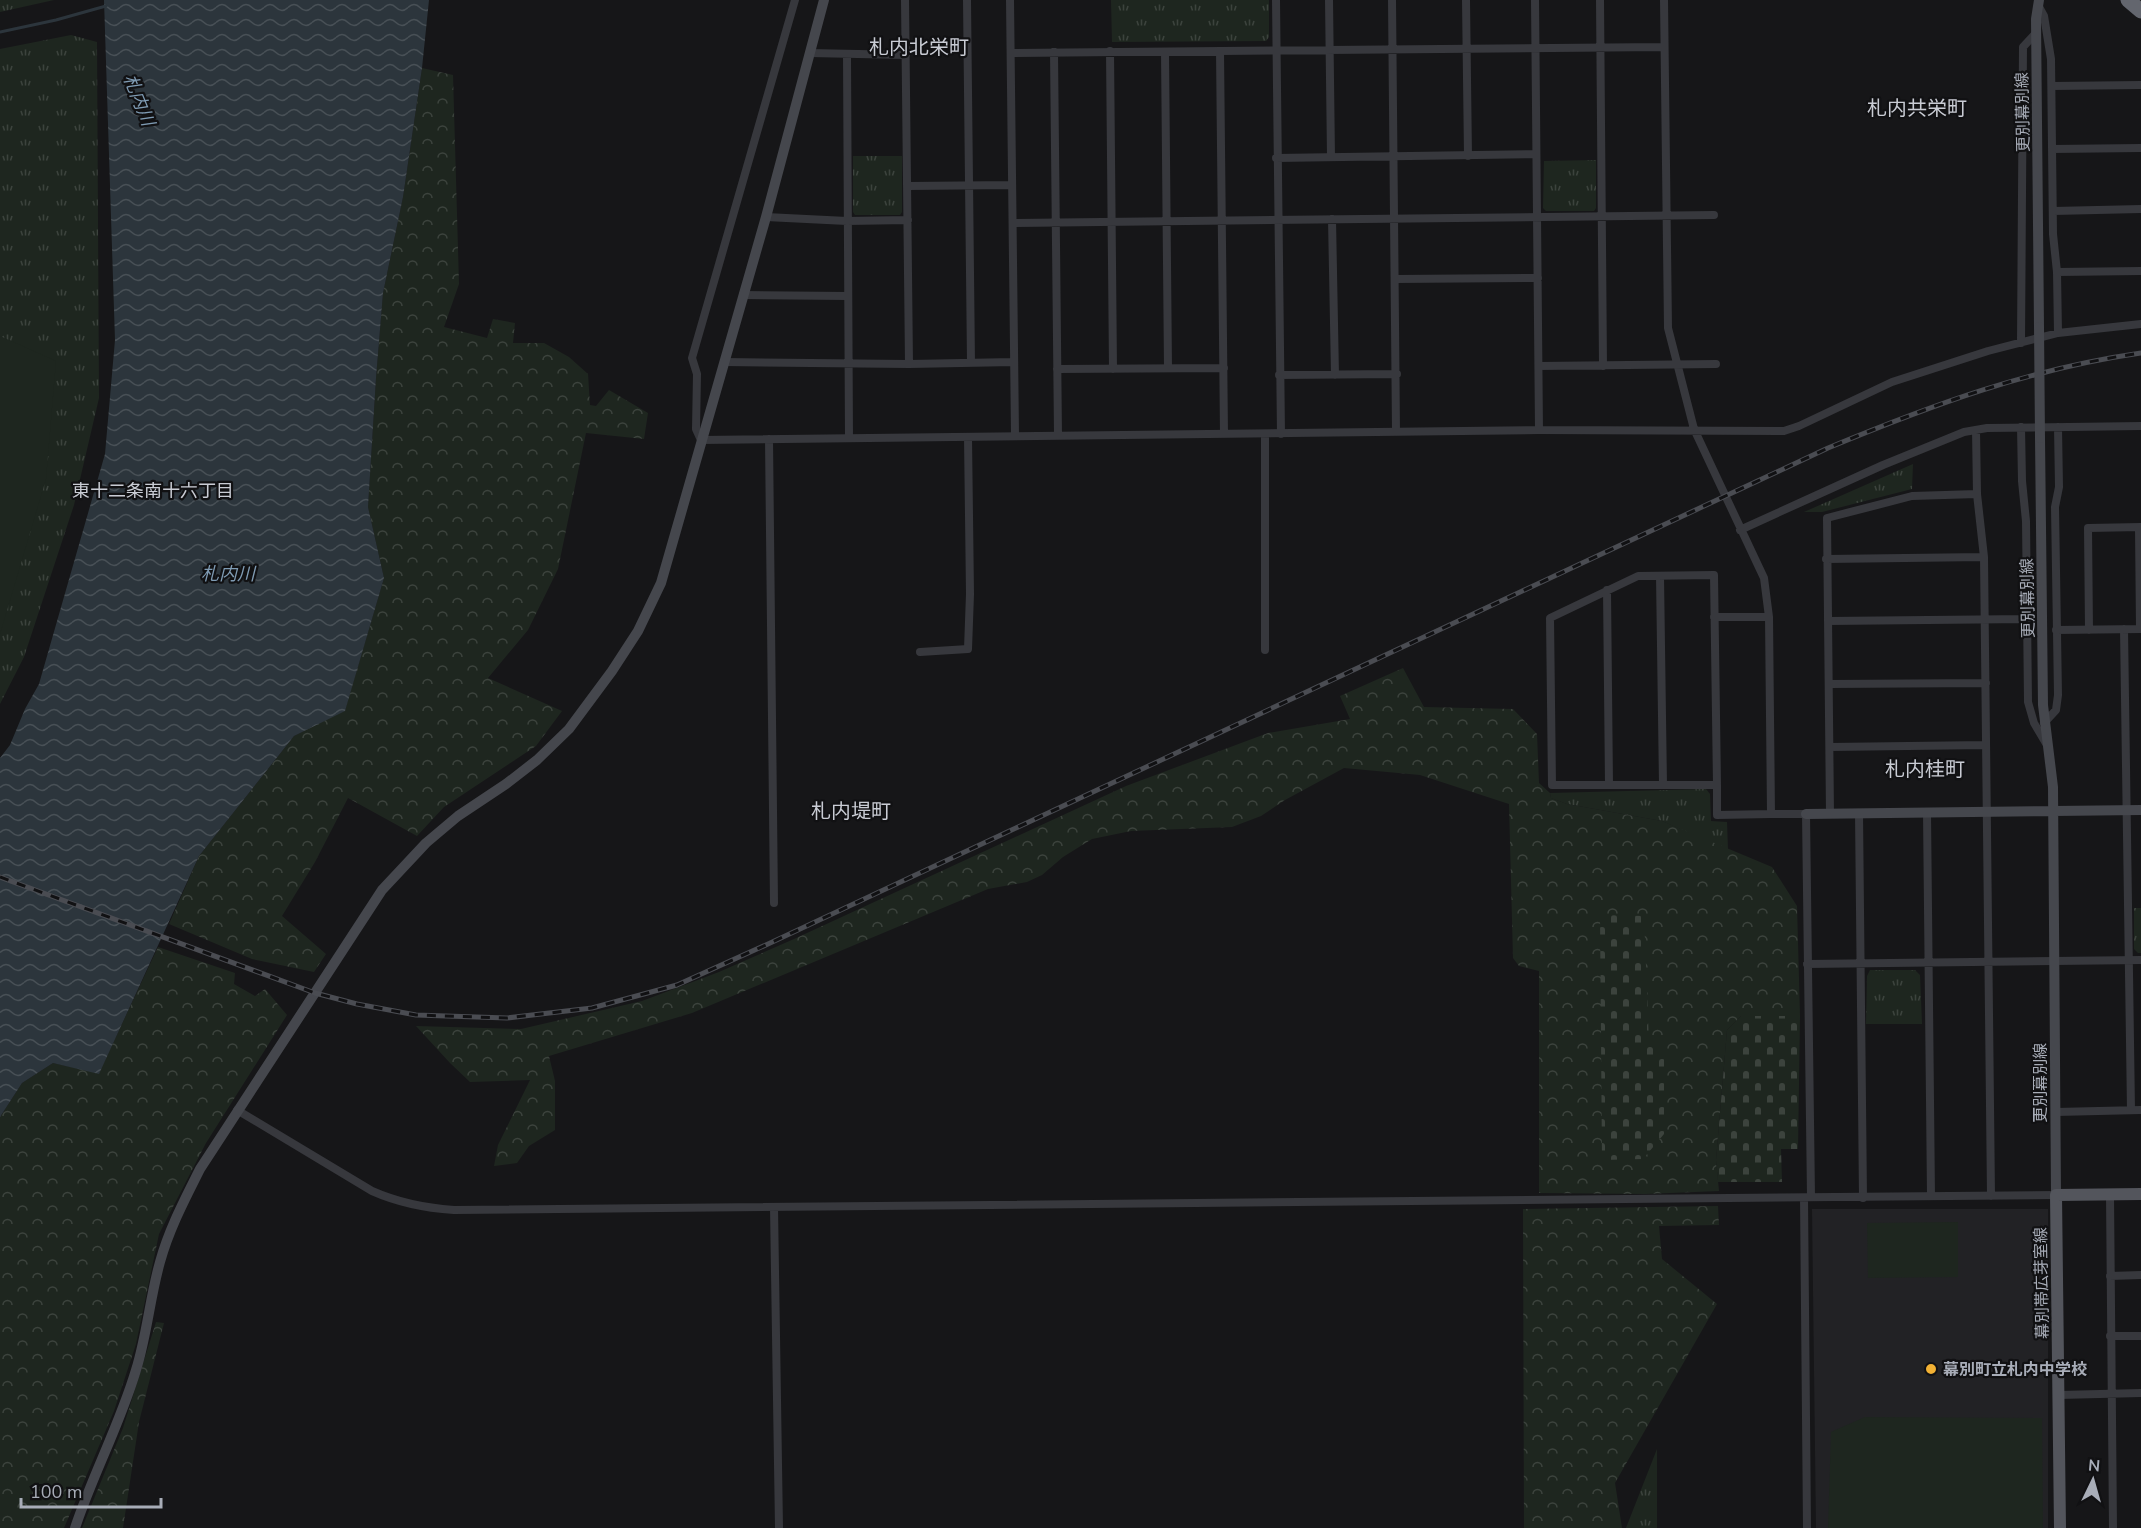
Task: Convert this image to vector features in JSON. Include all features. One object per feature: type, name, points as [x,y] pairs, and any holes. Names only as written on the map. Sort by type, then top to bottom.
[{"type":"highway","points":[[2128,0],[2141,10]]},
{"type":"main road","points":[[2056,1195],[2141,1194]]},
{"type":"main road","name":"幕別帯広芽室線","points":[[2056,1195],[2060,1528]]},
{"type":"street","points":[[701,440],[696,429],[697,374],[692,358],[795,0]]},
{"type":"street","points":[[75,1528],[87,1492],[121,1415],[137,1367],[160,1261],[176,1216],[200,1169],[237,1110],[382,890],[426,843],[458,816],[506,784],[552,747],[569,729],[612,671],[638,631],[661,583],[766,217],[824,0]]},
{"type":"street","points":[[905,0],[909,364]]},
{"type":"street","points":[[967,0],[971,363]]},
{"type":"street","points":[[1010,0],[1014,435]]},
{"type":"street","points":[[1276,0],[1276,158],[1281,434]]},
{"type":"street","points":[[1329,0],[1331,158]]},
{"type":"street","points":[[1392,0],[1396,432]]},
{"type":"street","points":[[1466,0],[1468,156]]},
{"type":"street","points":[[1535,0],[1539,430]]},
{"type":"street","points":[[1600,0],[1603,366]]},
{"type":"street","points":[[1664,0],[1668,328],[1694,429],[1764,578],[1768,617],[1771,814]]},
{"type":"street","points":[[2039,2],[2044,16],[2051,59],[2053,234],[2057,272],[2058,333]]},
{"type":"street","name":"更別幕別線","points":[[2039,2],[2036,33],[2044,723],[2054,788],[2056,1195]]},
{"type":"street","points":[[2021,343],[2022,47],[2036,33]]},
{"type":"street","points":[[1011,53],[1664,47]]},
{"type":"street","points":[[1110,51],[1113,369]]},
{"type":"street","points":[[1165,51],[1168,368]]},
{"type":"street","points":[[1220,51],[1224,434]]},
{"type":"street","points":[[1054,52],[1059,435]]},
{"type":"street","points":[[810,53],[906,55]]},
{"type":"street","points":[[847,55],[849,438]]},
{"type":"street","points":[[2052,86],[2141,85]]},
{"type":"street","points":[[2052,149],[2141,148]]},
{"type":"street","points":[[1276,158],[1535,154]]},
{"type":"street","points":[[908,186],[1012,185]]},
{"type":"street","points":[[2053,211],[2141,209]]},
{"type":"street","points":[[1013,223],[1714,215]]},
{"type":"street","points":[[766,217],[847,221],[908,220]]},
{"type":"street","points":[[1332,219],[1335,375]]},
{"type":"street","points":[[2057,272],[2141,271]]},
{"type":"street","points":[[1395,279],[1538,278]]},
{"type":"street","points":[[743,295],[848,296]]},
{"type":"street","points":[[701,440],[1539,430],[1784,431],[1892,382],[2021,343],[2058,333],[2141,324]]},
{"type":"street","points":[[724,362],[848,364],[1014,362]]},
{"type":"street","points":[[1539,366],[1716,364]]},
{"type":"street","points":[[1057,369],[1224,368]]},
{"type":"street","points":[[1279,375],[1396,374]]},
{"type":"street","points":[[1740,530],[1883,465],[1964,432],[2020,427],[2141,426]]},
{"type":"street","points":[[2020,427],[2026,521],[2028,702],[2034,723],[2047,745]]},
{"type":"street","points":[[2044,723],[2056,710],[2055,507],[2059,487],[2058,427]]},
{"type":"street","points":[[1976,430],[1977,494],[1984,557],[1991,1196]]},
{"type":"street","points":[[1265,434],[1265,650]]},
{"type":"street","points":[[920,652],[968,649],[970,594],[968,437]]},
{"type":"street","points":[[769,439],[774,903]]},
{"type":"street","points":[[1830,814],[1827,518],[1912,496],[1977,494]]},
{"type":"street","points":[[2056,630],[2089,630],[2140,629],[2140,528],[2088,528],[2089,630]]},
{"type":"street","points":[[1827,559],[1984,557]]},
{"type":"street","points":[[1717,785],[1552,785],[1550,618],[1638,576],[1714,575],[1714,617],[1717,785],[1717,815],[2141,810]]},
{"type":"street","points":[[1660,576],[1663,785]]},
{"type":"street","points":[[1607,590],[1609,786]]},
{"type":"street","points":[[1714,617],[1768,617]]},
{"type":"street","points":[[1828,621],[2027,619]]},
{"type":"street","points":[[2124,629],[2131,1110]]},
{"type":"street","points":[[1829,684],[1986,682]]},
{"type":"street","points":[[1830,747],[1986,745]]},
{"type":"street","points":[[1927,812],[1931,1196]]},
{"type":"street","points":[[1859,813],[1863,1198]]},
{"type":"street","points":[[1806,814],[1807,1528]]},
{"type":"street","points":[[1807,964],[2141,960]]},
{"type":"street","points":[[237,1110],[372,1191],[392,1200],[422,1208],[454,1210],[2056,1195]]},
{"type":"street","points":[[2056,1112],[2141,1110]]},
{"type":"street","points":[[2110,1195],[2113,1528]]},
{"type":"street","points":[[774,1207],[779,1528]]},
{"type":"street","points":[[2110,1276],[2141,1275]]},
{"type":"street","points":[[2110,1336],[2141,1336]]},
{"type":"street","points":[[2059,1395],[2141,1393]]},
{"type":"shaded area","name":"幕別町立札内中学校","points":[[1812,1209],[2048,1209],[2048,1528],[1816,1528]]},
{"type":"green space","points":[[0,0],[54,0],[0,12]]},
{"type":"green space","points":[[1111,0],[1269,0],[1269,37],[1266,41],[1112,42]]},
{"type":"green space","points":[[71,35],[97,42],[99,398],[74,505],[24,657],[0,704],[0,49]]},
{"type":"green space","points":[[422,68],[453,75],[459,284],[444,327],[487,338],[493,319],[515,323],[513,343],[544,343],[569,357],[588,374],[590,405],[596,406],[609,390],[648,413],[644,439],[586,433],[558,569],[528,630],[488,678],[562,711],[536,746],[444,807],[417,836],[348,798],[315,862],[282,916],[326,954],[314,972],[252,959],[169,924],[199,856],[294,736],[345,710],[384,578],[368,507],[376,378],[383,293],[403,197]]},
{"type":"green space","points":[[853,156],[902,156],[902,212],[900,215],[855,215],[853,212]]},
{"type":"green space","points":[[1596,160],[1596,208],[1594,211],[1546,211],[1543,208],[1544,161]]},
{"type":"green space","points":[[0,336],[56,361],[46,479],[0,634]]},
{"type":"green space","points":[[1913,464],[1912,489],[1822,512],[1804,512]]},
{"type":"green space","points":[[1403,668],[1424,707],[1513,709],[1537,734],[1539,783],[1550,793],[1551,798],[1567,804],[1662,821],[1772,867],[1797,906],[1800,1016],[1741,1016],[1727,1030],[1716,1160],[1719,1191],[1645,1194],[1539,1193],[1539,971],[1519,966],[1513,958],[1509,804],[1420,775],[1344,768],[1285,800],[1261,816],[1232,827],[1131,831],[1092,839],[1063,857],[1042,875],[1027,882],[988,889],[692,1013],[549,1056],[555,1081],[555,1130],[529,1146],[517,1163],[494,1166],[498,1145],[530,1080],[470,1082],[416,1026],[521,1029],[642,1001],[719,972],[794,939],[1126,786],[1268,733],[1350,719],[1340,696]]},
{"type":"green space","points":[[1706,789],[1710,794],[1711,821],[1727,822],[1728,850],[1662,821],[1567,804],[1551,798],[1550,793]]},
{"type":"green space","points":[[2134,908],[2141,908],[2141,953],[2134,949]]},
{"type":"green space","points":[[1600,915],[1644,916],[1649,1043],[1664,1047],[1664,1134],[1643,1159],[1602,1160]]},
{"type":"green space","points":[[158,947],[235,973],[234,984],[255,996],[265,989],[287,1015],[206,1143],[159,1234],[136,1344],[114,1411],[64,1528],[0,1528],[0,1117],[22,1083],[53,1063],[99,1073]]},
{"type":"green space","points":[[1870,970],[1915,970],[1920,975],[1922,1024],[1866,1024],[1867,976]]},
{"type":"green space","points":[[1741,1016],[1800,1016],[1798,1149],[1781,1149],[1782,1182],[1718,1182],[1716,1160],[1727,1030]]},
{"type":"green space","points":[[1718,1206],[1719,1225],[1659,1226],[1662,1259],[1717,1304],[1615,1483],[1622,1528],[1524,1528],[1523,1209]]},
{"type":"green space","points":[[1958,1222],[1958,1277],[1868,1278],[1867,1223]]},
{"type":"green space","points":[[156,1322],[164,1323],[139,1422],[123,1528],[82,1528],[123,1428]]},
{"type":"green space","points":[[1865,1417],[2042,1418],[2043,1528],[1828,1528],[1831,1432]]},
{"type":"green space","points":[[1657,1449],[1657,1528],[1626,1528]]},
{"type":"water","name":"札内川","points":[[104,0],[429,0],[422,68],[403,197],[383,293],[376,378],[368,507],[384,578],[345,711],[294,736],[199,856],[99,1074],[53,1063],[22,1083],[0,1117],[0,758],[10,745],[25,709],[39,684],[105,454],[115,340]]},
{"type":"waterway","points":[[0,32],[106,6]]},
{"type":"railway","points":[[0,877],[315,993],[357,1004],[416,1015],[507,1018],[592,1008],[677,985],[768,944],[1828,448],[1905,417],[1982,390],[2059,369],[2141,353]]},
{"type":"place","name":"幕別町立札内中学校","points":[[1931,1369]]},
{"type":"district","name":"札内北栄町","points":[[919,47]]},
{"type":"district","name":"札内共栄町","points":[[1917,108]]},
{"type":"district","name":"東十二条南十六丁目","points":[[153,491]]},
{"type":"district","name":"札内桂町","points":[[1925,769]]},
{"type":"district","name":"札内堤町","points":[[851,811]]}]
